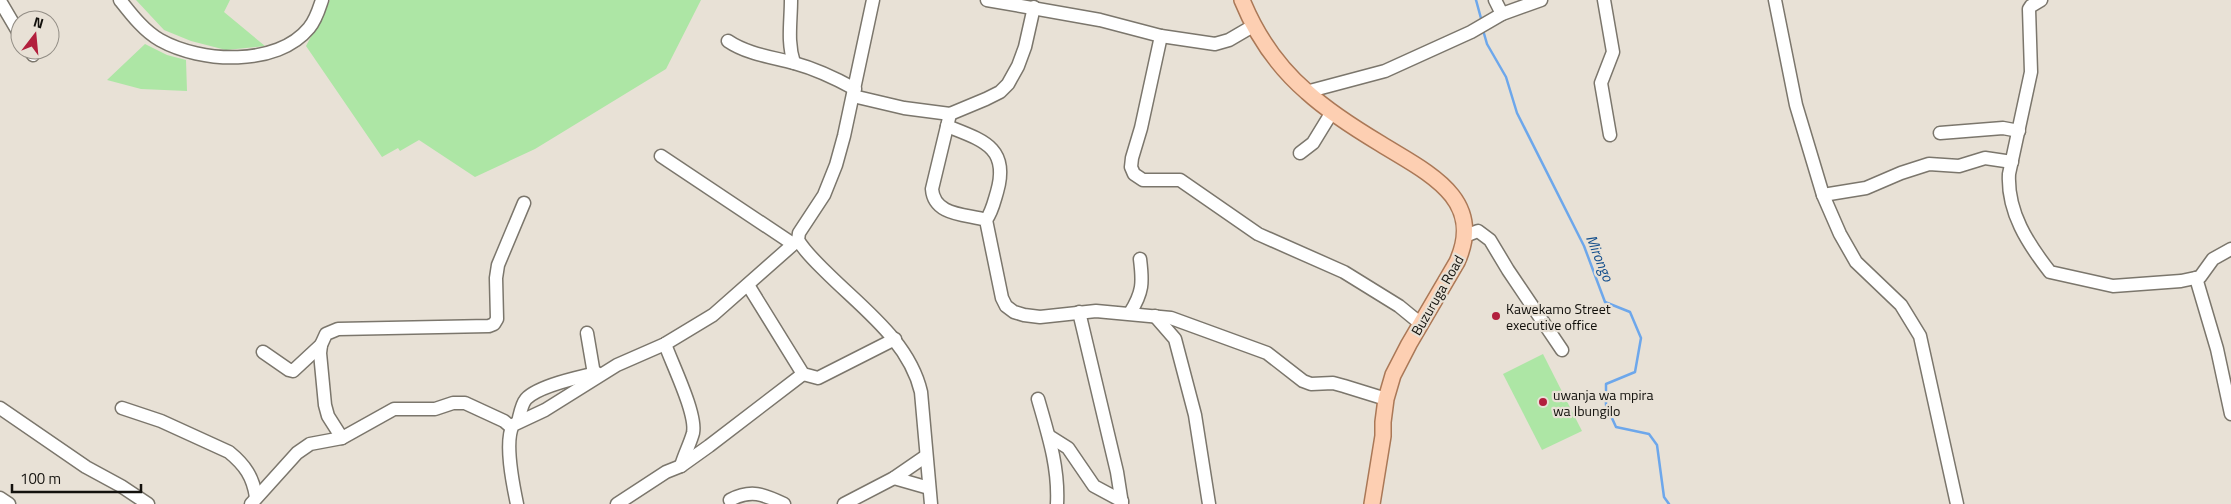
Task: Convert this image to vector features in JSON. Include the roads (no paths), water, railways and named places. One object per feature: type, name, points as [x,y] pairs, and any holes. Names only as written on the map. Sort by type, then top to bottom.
[{"type":"main road","name":"Buzuruga Road","points":[[1242,0],[1253,26],[1273,58],[1306,92],[1332,112],[1438,179],[1457,201],[1466,223],[1463,249],[1457,262],[1393,375],[1382,422],[1383,436],[1372,504]]},
{"type":"street","points":[[120,0],[134,18],[160,40],[185,50],[222,58],[244,57],[276,50],[298,39],[310,27],[322,0]]},
{"type":"street","points":[[791,0],[789,37],[794,63]]},
{"type":"street","points":[[254,500],[297,453],[310,444],[342,438],[394,409],[434,409],[453,403],[472,405],[504,421],[515,424],[545,410],[600,373],[664,344],[713,316],[796,242],[799,233],[824,195],[836,165],[854,93],[873,0]]},
{"type":"street","points":[[987,0],[1100,20],[1161,36],[1220,43],[1253,26]]},
{"type":"street","points":[[1495,0],[1502,14]]},
{"type":"street","points":[[1306,92],[1385,71],[1471,32],[1502,14],[1541,0]]},
{"type":"street","points":[[1604,0],[1613,52],[1601,83],[1610,135]]},
{"type":"street","points":[[1775,0],[1796,105],[1823,195],[1853,258],[1901,305],[1920,336],[1957,504]]},
{"type":"street","points":[[2042,0],[2030,6],[2029,10],[2031,72],[2012,162],[2009,189],[2014,211],[2021,229],[2050,272],[2067,278],[2113,286],[2196,278],[2203,274],[2213,259],[2231,249]]},
{"type":"street","points":[[0,1],[10,18]]},
{"type":"street","points":[[986,220],[947,212],[932,194],[932,189],[949,120],[1000,92],[1008,84],[1025,47],[1034,7]]},
{"type":"street","points":[[1161,36],[1141,128],[1132,158],[1131,167],[1134,174],[1143,180],[1180,180],[1258,234],[1344,272],[1399,306],[1421,324]]},
{"type":"street","points":[[728,41],[736,47],[822,72],[854,93],[949,120],[990,146],[998,157],[1001,180],[993,209],[986,220],[1002,298],[1006,306],[1014,312],[1040,316],[1096,311],[1171,318],[1267,353],[1303,381],[1311,384],[1344,386],[1386,399]]},
{"type":"street","points":[[1300,153],[1313,143],[1332,112]]},
{"type":"street","points":[[1940,133],[2003,128],[2019,131]]},
{"type":"street","points":[[661,156],[796,242],[895,339],[917,376],[931,504]]},
{"type":"street","points":[[1823,195],[1866,188],[1901,173],[1930,164],[1959,166],[1985,158],[2012,162]]},
{"type":"street","points":[[342,438],[328,416],[325,405],[320,361],[321,345],[326,334],[338,329],[489,326],[494,324],[497,319],[496,286],[498,264],[524,203]]},
{"type":"street","points":[[1465,236],[1482,232],[1490,240],[1562,350]]},
{"type":"street","points":[[1130,313],[1138,300],[1142,288],[1140,259]]},
{"type":"street","points":[[2196,278],[2217,349],[2231,414]]},
{"type":"street","points":[[748,285],[803,374],[818,378],[895,339]]},
{"type":"street","points":[[1079,312],[1117,472],[1122,502]]},
{"type":"street","points":[[1155,316],[1175,339],[1195,415],[1209,504]]},
{"type":"street","points":[[587,333],[600,373]]},
{"type":"street","points":[[664,344],[689,407],[694,425],[693,434],[685,450],[681,466]]},
{"type":"street","points":[[262,352],[288,370],[293,371],[321,345]]},
{"type":"street","points":[[517,504],[510,447],[515,424],[524,403],[530,396],[564,381],[600,373]]},
{"type":"street","points":[[618,504],[666,472],[681,466],[803,374]]},
{"type":"street","points":[[1038,399],[1054,453],[1057,504]]},
{"type":"street","points":[[0,408],[86,467],[121,486],[148,504]]},
{"type":"street","points":[[122,408],[161,421],[229,452],[251,475],[254,500]]},
{"type":"street","points":[[1049,436],[1068,448],[1094,486],[1122,502]]},
{"type":"street","points":[[844,504],[894,478],[926,456]]},
{"type":"street","points":[[894,478],[928,488]]},
{"type":"street","points":[[730,500],[742,494],[753,493],[767,496],[784,504]]},
{"type":"street","points":[[0,498],[9,504]]},
{"type":"waterway","name":"Mirongo","points":[[1476,0],[1482,22]]},
{"type":"waterway","name":"Mirongo","points":[[1483,30],[1487,44],[1506,77],[1517,113],[1584,246],[1605,302],[1630,312],[1641,338],[1635,372],[1606,384],[1606,405],[1616,427],[1649,434],[1657,445],[1664,497],[1669,504]]},
{"type":"place","name":"Kawekamo Street executive office","points":[[1496,316]]},
{"type":"place","name":"uwanja wa mpira wa Ibungilo","points":[[1543,402]]}]
